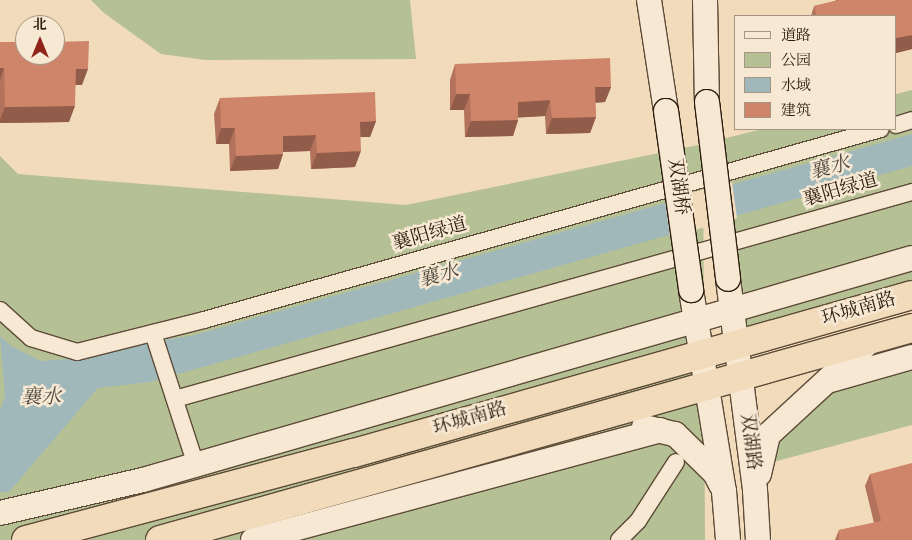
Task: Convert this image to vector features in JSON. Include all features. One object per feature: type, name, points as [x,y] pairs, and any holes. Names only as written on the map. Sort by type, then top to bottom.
[{"type":"highway","name":"环城南路","points":[[26,540],[354,453],[912,295]]},
{"type":"highway","name":"环城南路","points":[[160,540],[912,328]]},
{"type":"street","points":[[706,6],[708,102],[737,345]]},
{"type":"street","name":"双湖桥","points":[[650,11],[700,354]]},
{"type":"street","points":[[897,125],[912,120]]},
{"type":"street","name":"襄阳绿道","points":[[0,310],[31,338],[77,352],[153,334],[877,130]]},
{"type":"street","name":"襄阳绿道","points":[[174,395],[912,192]]},
{"type":"street","points":[[0,513],[196,465],[912,258]]},
{"type":"street","points":[[153,334],[196,465]]},
{"type":"street","points":[[755,490],[768,435],[872,339]]},
{"type":"street","name":"双湖路","points":[[737,345],[755,490],[758,540]]},
{"type":"street","name":"双湖路","points":[[700,354],[724,491],[728,540]]},
{"type":"street","points":[[827,381],[912,357]]},
{"type":"street","points":[[600,416],[675,434],[715,473],[724,491]]},
{"type":"street","points":[[253,540],[660,430]]},
{"type":"street","points":[[619,540],[638,521],[676,462]]},
{"type":"green space","points":[[91,0],[410,0],[416,59],[205,60],[161,54],[104,13]]},
{"type":"green space","points":[[912,90],[912,295],[737,345],[703,148],[705,540],[0,540],[0,156],[18,174],[406,205],[703,144],[758,130],[897,130],[897,94]]},
{"type":"green space","points":[[912,328],[912,425],[762,465],[768,435],[872,339]]},
{"type":"water","name":"襄水","points":[[912,134],[912,166],[150,382],[98,388],[9,492],[0,492],[0,411],[5,396],[0,336],[11,346],[41,361],[93,357],[143,343],[191,336]]},
{"type":"pier","points":[[732,182],[737,218],[670,237],[665,200]]},
{"type":"building","points":[[839,0],[912,0],[912,35],[897,38],[897,15],[817,15],[814,6]]},
{"type":"building","points":[[89,41],[88,69],[76,69],[75,106],[5,107],[4,68],[0,68],[0,42],[15,42],[15,65],[65,65],[65,42]]},
{"type":"building","points":[[610,58],[611,87],[595,87],[596,117],[552,118],[550,100],[518,102],[518,120],[471,121],[470,94],[456,94],[455,64]]},
{"type":"building","points":[[375,92],[376,121],[360,122],[361,151],[317,153],[316,135],[283,136],[283,154],[236,156],[235,128],[221,128],[220,98]]},
{"type":"building","points":[[912,463],[912,540],[839,540],[839,530],[881,521],[870,474]]}]
